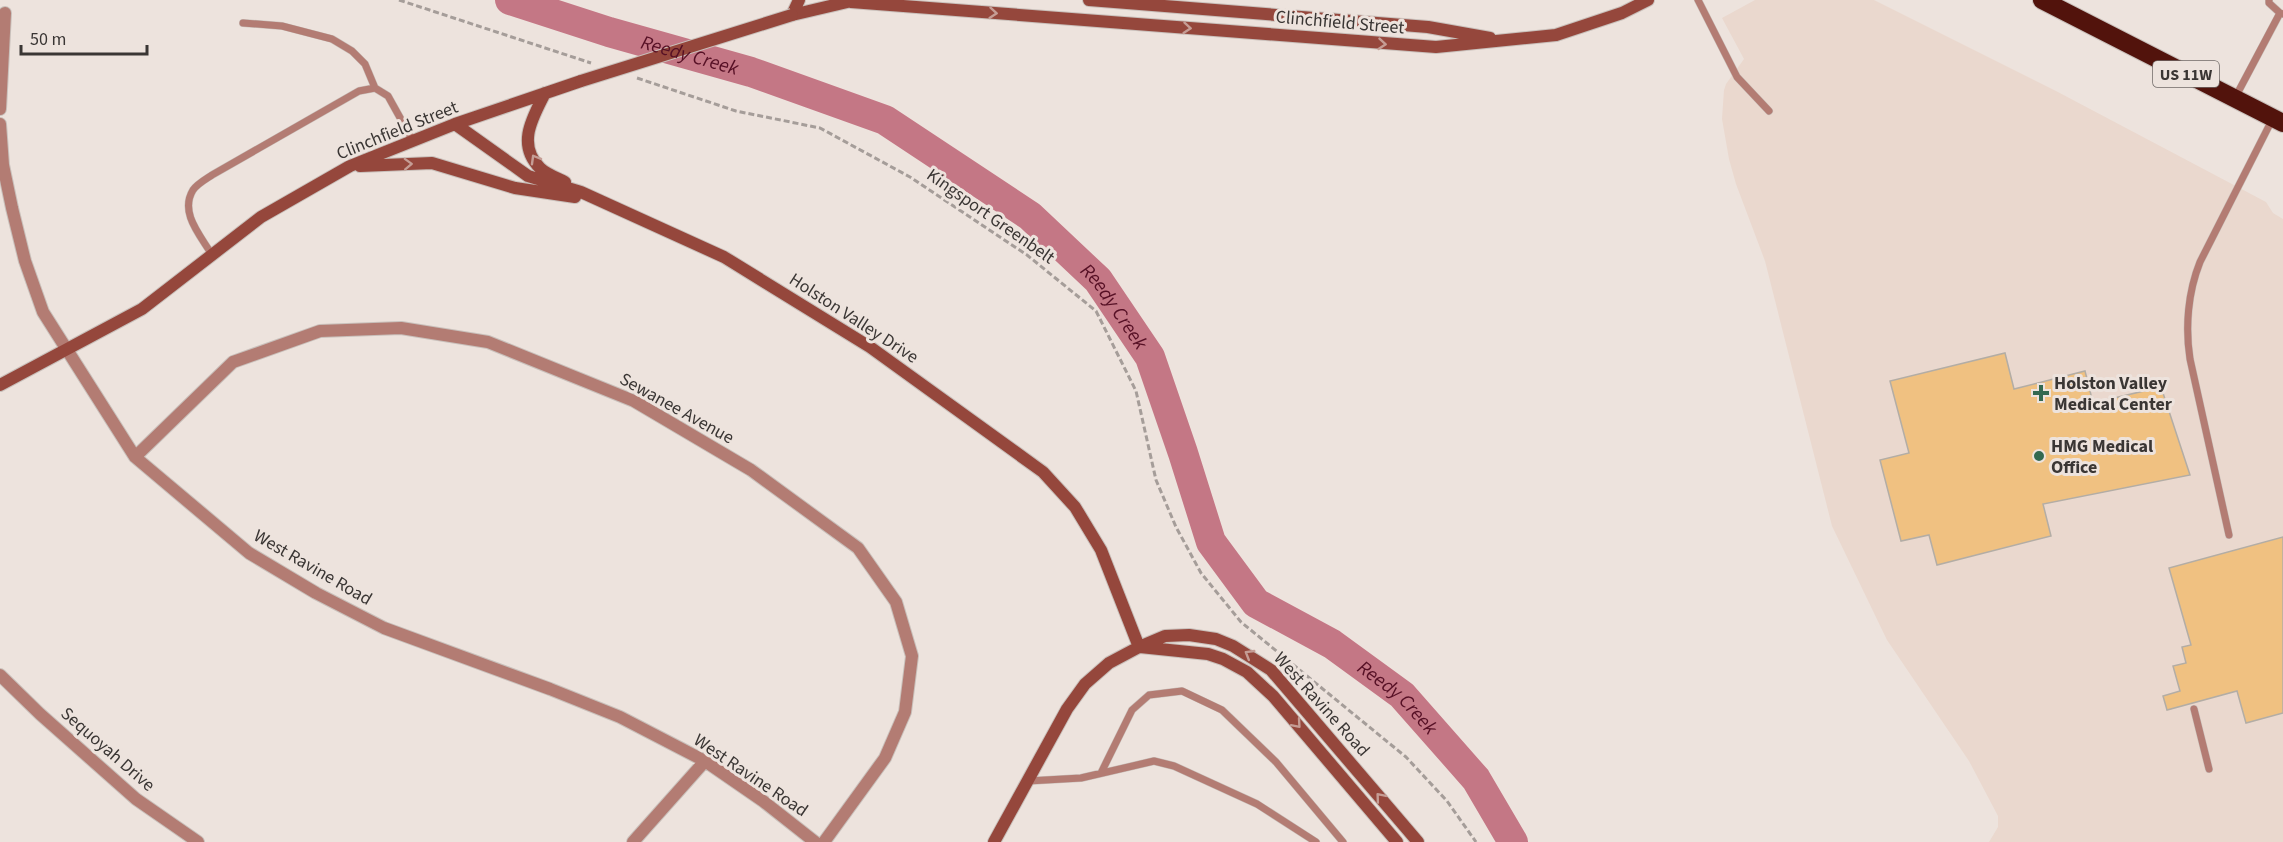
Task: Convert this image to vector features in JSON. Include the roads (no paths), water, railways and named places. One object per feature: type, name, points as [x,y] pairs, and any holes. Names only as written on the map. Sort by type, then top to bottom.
[{"type":"highway","name":"US 11W","points":[[2042,0],[2278,120]]},
{"type":"main road","points":[[792,15],[798,0]]},
{"type":"main road","name":"Clinchfield Street","points":[[0,385],[142,309],[261,217],[350,166],[455,124],[581,81],[792,15],[852,0],[1427,47],[1556,35],[1623,13],[1648,0]]},
{"type":"main road","name":"Clinchfield Street","points":[[1089,0],[1428,27],[1503,40]]},
{"type":"main road","points":[[545,93],[529,124],[528,147],[540,167],[581,192]]},
{"type":"main road","name":"Holston Valley Drive","points":[[455,124],[528,176],[581,192],[724,257],[870,347],[1043,472],[1075,507],[1101,550],[1139,647]]},
{"type":"main road","points":[[350,166],[432,163],[515,188],[597,200]]},
{"type":"main road","name":"West Ravine Road","points":[[994,842],[1067,710],[1085,684],[1109,663],[1139,647],[1165,636],[1189,635],[1216,639],[1233,645],[1271,670],[1410,839]]},
{"type":"main road","name":"West Ravine Road","points":[[1139,647],[1208,654],[1247,672],[1273,696],[1396,842]]},
{"type":"street","points":[[0,109],[5,13]]},
{"type":"street","name":"West Ravine Road","points":[[0,124],[3,165],[24,261],[43,312],[135,456],[249,553],[316,593],[384,628],[539,684],[620,717],[705,761],[763,801],[815,842]]},
{"type":"street","name":"Sewanee Avenue","points":[[135,456],[233,362],[320,331],[401,327],[488,342],[634,401],[751,470],[858,548],[896,602],[912,656],[905,712],[885,758],[824,842]]},
{"type":"street","name":"Sequoyah Drive","points":[[0,675],[40,714],[136,799],[198,842]]},
{"type":"street","points":[[633,842],[705,761]]},
{"type":"lane","points":[[1698,0],[1737,77],[1769,111]]},
{"type":"lane","points":[[2235,99],[2282,14],[2267,1]]},
{"type":"lane","points":[[243,22],[282,26],[332,39],[352,51],[365,64],[375,88],[388,96],[413,141]]},
{"type":"lane","points":[[212,255],[190,219],[188,204],[194,189],[212,175],[359,91],[375,88]]},
{"type":"lane","points":[[2229,535],[2190,358],[2187,341],[2188,313],[2194,277],[2200,262],[2278,120]]},
{"type":"lane","points":[[1101,773],[1132,710],[1149,695],[1182,691],[1222,710],[1276,762],[1343,842]]},
{"type":"lane","points":[[2194,709],[2209,769]]},
{"type":"lane","points":[[1028,781],[1081,778],[1154,761],[1174,766],[1257,804],[1316,842]]},
{"type":"waterway","name":"Reedy Creek","points":[[510,0],[609,32],[751,72],[885,120],[1030,216],[1098,280],[1150,357],[1211,542],[1256,603],[1332,644],[1402,695],[1476,779],[1513,842]]},
{"type":"place","name":"Holston Valley Medical Center","points":[[2041,393]]},
{"type":"place","name":"HMG Medical Office","points":[[2039,456]]}]
